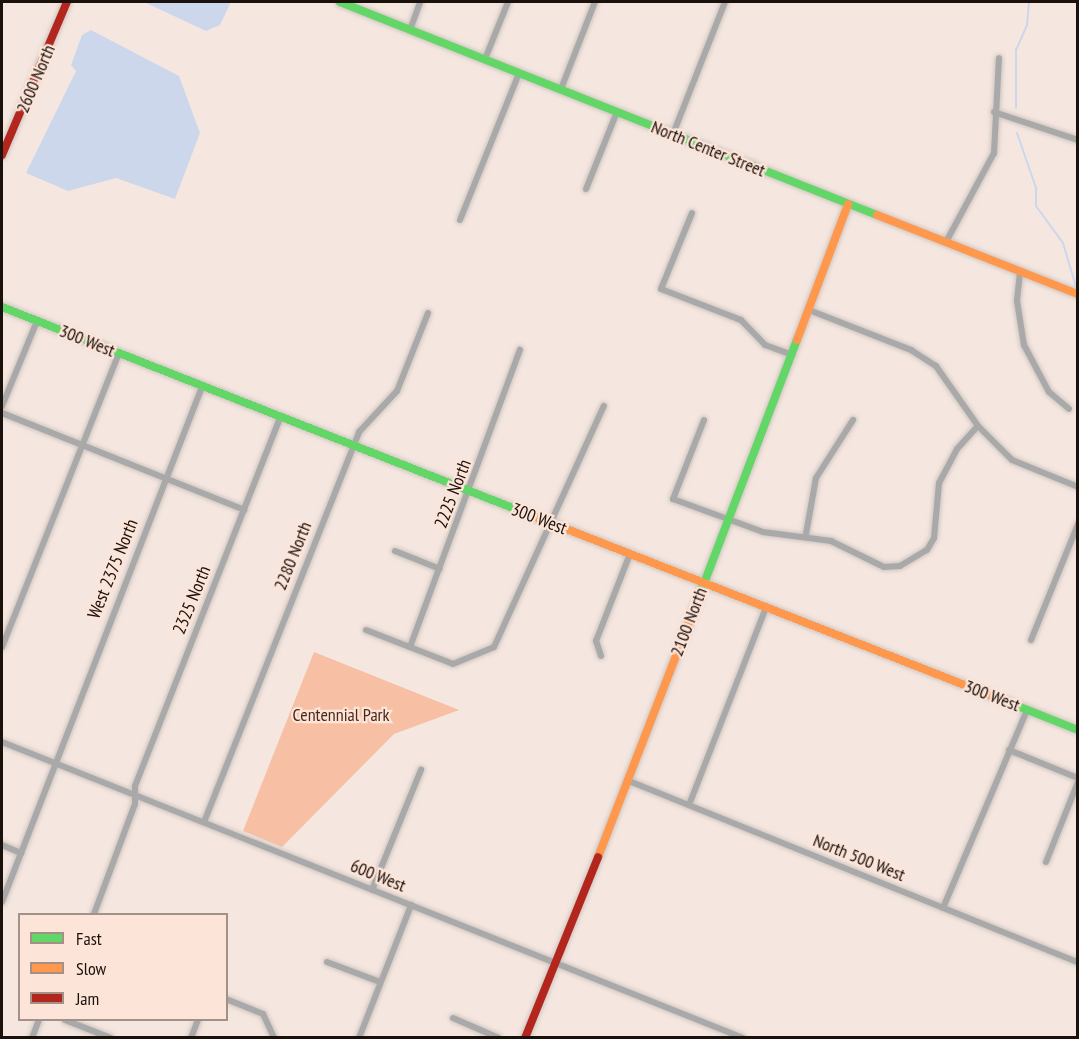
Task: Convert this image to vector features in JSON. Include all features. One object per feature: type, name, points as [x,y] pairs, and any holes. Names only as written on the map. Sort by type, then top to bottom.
[{"type":"street","name":"2600 North","points":[[2,155],[68,2]]},
{"type":"street","name":"North Center Street","points":[[340,2],[1077,294]]},
{"type":"street","points":[[410,30],[420,2]]},
{"type":"street","points":[[485,59],[508,2]]},
{"type":"street","points":[[561,89],[595,2]]},
{"type":"street","points":[[673,135],[725,2]]},
{"type":"street","points":[[946,242],[993,153],[999,58]]},
{"type":"street","points":[[460,220],[519,73]]},
{"type":"street","points":[[586,189],[616,112]]},
{"type":"street","points":[[994,112],[1077,140]]},
{"type":"street","name":"2100 North","points":[[525,1038],[629,781],[848,204]]},
{"type":"street","points":[[692,213],[661,289],[741,320],[765,345],[792,355]]},
{"type":"street","points":[[1020,272],[1018,312],[1024,345],[1049,392],[1069,409]]},
{"type":"street","name":"300 West","points":[[2,307],[1077,730]]},
{"type":"street","points":[[809,310],[911,350],[936,366],[978,426],[1012,460],[1077,486]]},
{"type":"street","name":"2280 North","points":[[204,822],[353,447],[365,423],[397,391],[428,313]]},
{"type":"street","points":[[2,406],[37,321]]},
{"type":"street","name":"2225 North","points":[[410,647],[470,493],[520,350]]},
{"type":"street","points":[[2,647],[119,353]]},
{"type":"street","name":"West 2375 North","points":[[2,902],[57,764],[56,752],[202,387]]},
{"type":"street","points":[[366,630],[453,664],[494,647],[548,523],[604,406]]},
{"type":"street","points":[[2,413],[244,510]]},
{"type":"street","name":"2325 North","points":[[95,913],[135,795],[280,418]]},
{"type":"street","points":[[704,420],[673,499],[727,520],[764,531],[806,534],[884,567],[900,566],[927,550],[934,538],[939,483],[957,449],[978,426]]},
{"type":"street","points":[[806,534],[816,478],[853,420]]},
{"type":"street","points":[[1031,640],[1077,524]]},
{"type":"street","points":[[395,551],[440,570]]},
{"type":"street","points":[[601,656],[596,641],[630,554]]},
{"type":"street","points":[[689,805],[766,607]]},
{"type":"street","points":[[944,908],[1027,710]]},
{"type":"street","name":"600 West","points":[[2,742],[744,1038]]},
{"type":"street","points":[[1009,750],[1077,780],[1046,862]]},
{"type":"street","points":[[372,890],[421,770]]},
{"type":"street","name":"North 500 West","points":[[629,781],[1077,962]]},
{"type":"street","points":[[2,845],[21,853]]},
{"type":"street","points":[[359,1038],[411,905]]},
{"type":"street","points":[[327,962],[380,982]]},
{"type":"street","points":[[228,1000],[263,1014],[273,1026],[274,1038]]},
{"type":"street","points":[[453,1018],[499,1038]]},
{"type":"street","points":[[32,1038],[39,1021]]},
{"type":"street","points":[[68,1021],[111,1038]]},
{"type":"street","points":[[191,1038],[198,1021]]},
{"type":"green space","name":"Centennial Park","points":[[314,652],[459,710],[394,734],[282,847],[243,831]]},
{"type":"water","points":[[144,2],[231,2],[220,25],[206,31]]},
{"type":"water","points":[[91,30],[179,76],[200,133],[175,199],[116,178],[68,191],[26,173],[76,71],[71,65],[82,35]]},
{"type":"waterway","points":[[1016,108],[1016,50],[1027,25],[1029,2]]},
{"type":"waterway","points":[[1017,133],[1036,188],[1036,206],[1063,243],[1076,287]]},
{"type":"traffic: fast","points":[[340,2],[877,215]]},
{"type":"traffic: fast","points":[[2,307],[518,510]]},
{"type":"traffic: fast","points":[[690,620],[797,340]]},
{"type":"traffic: fast","points":[[990,695],[1078,730]]},
{"type":"traffic: slow","points":[[797,340],[848,204]]},
{"type":"traffic: slow","points":[[877,215],[1078,294]]},
{"type":"traffic: slow","points":[[518,510],[990,695]]},
{"type":"traffic: slow","points":[[598,857],[690,620]]},
{"type":"traffic: jam","points":[[2,155],[67,2]]},
{"type":"traffic: jam","points":[[525,1038],[598,857]]}]
